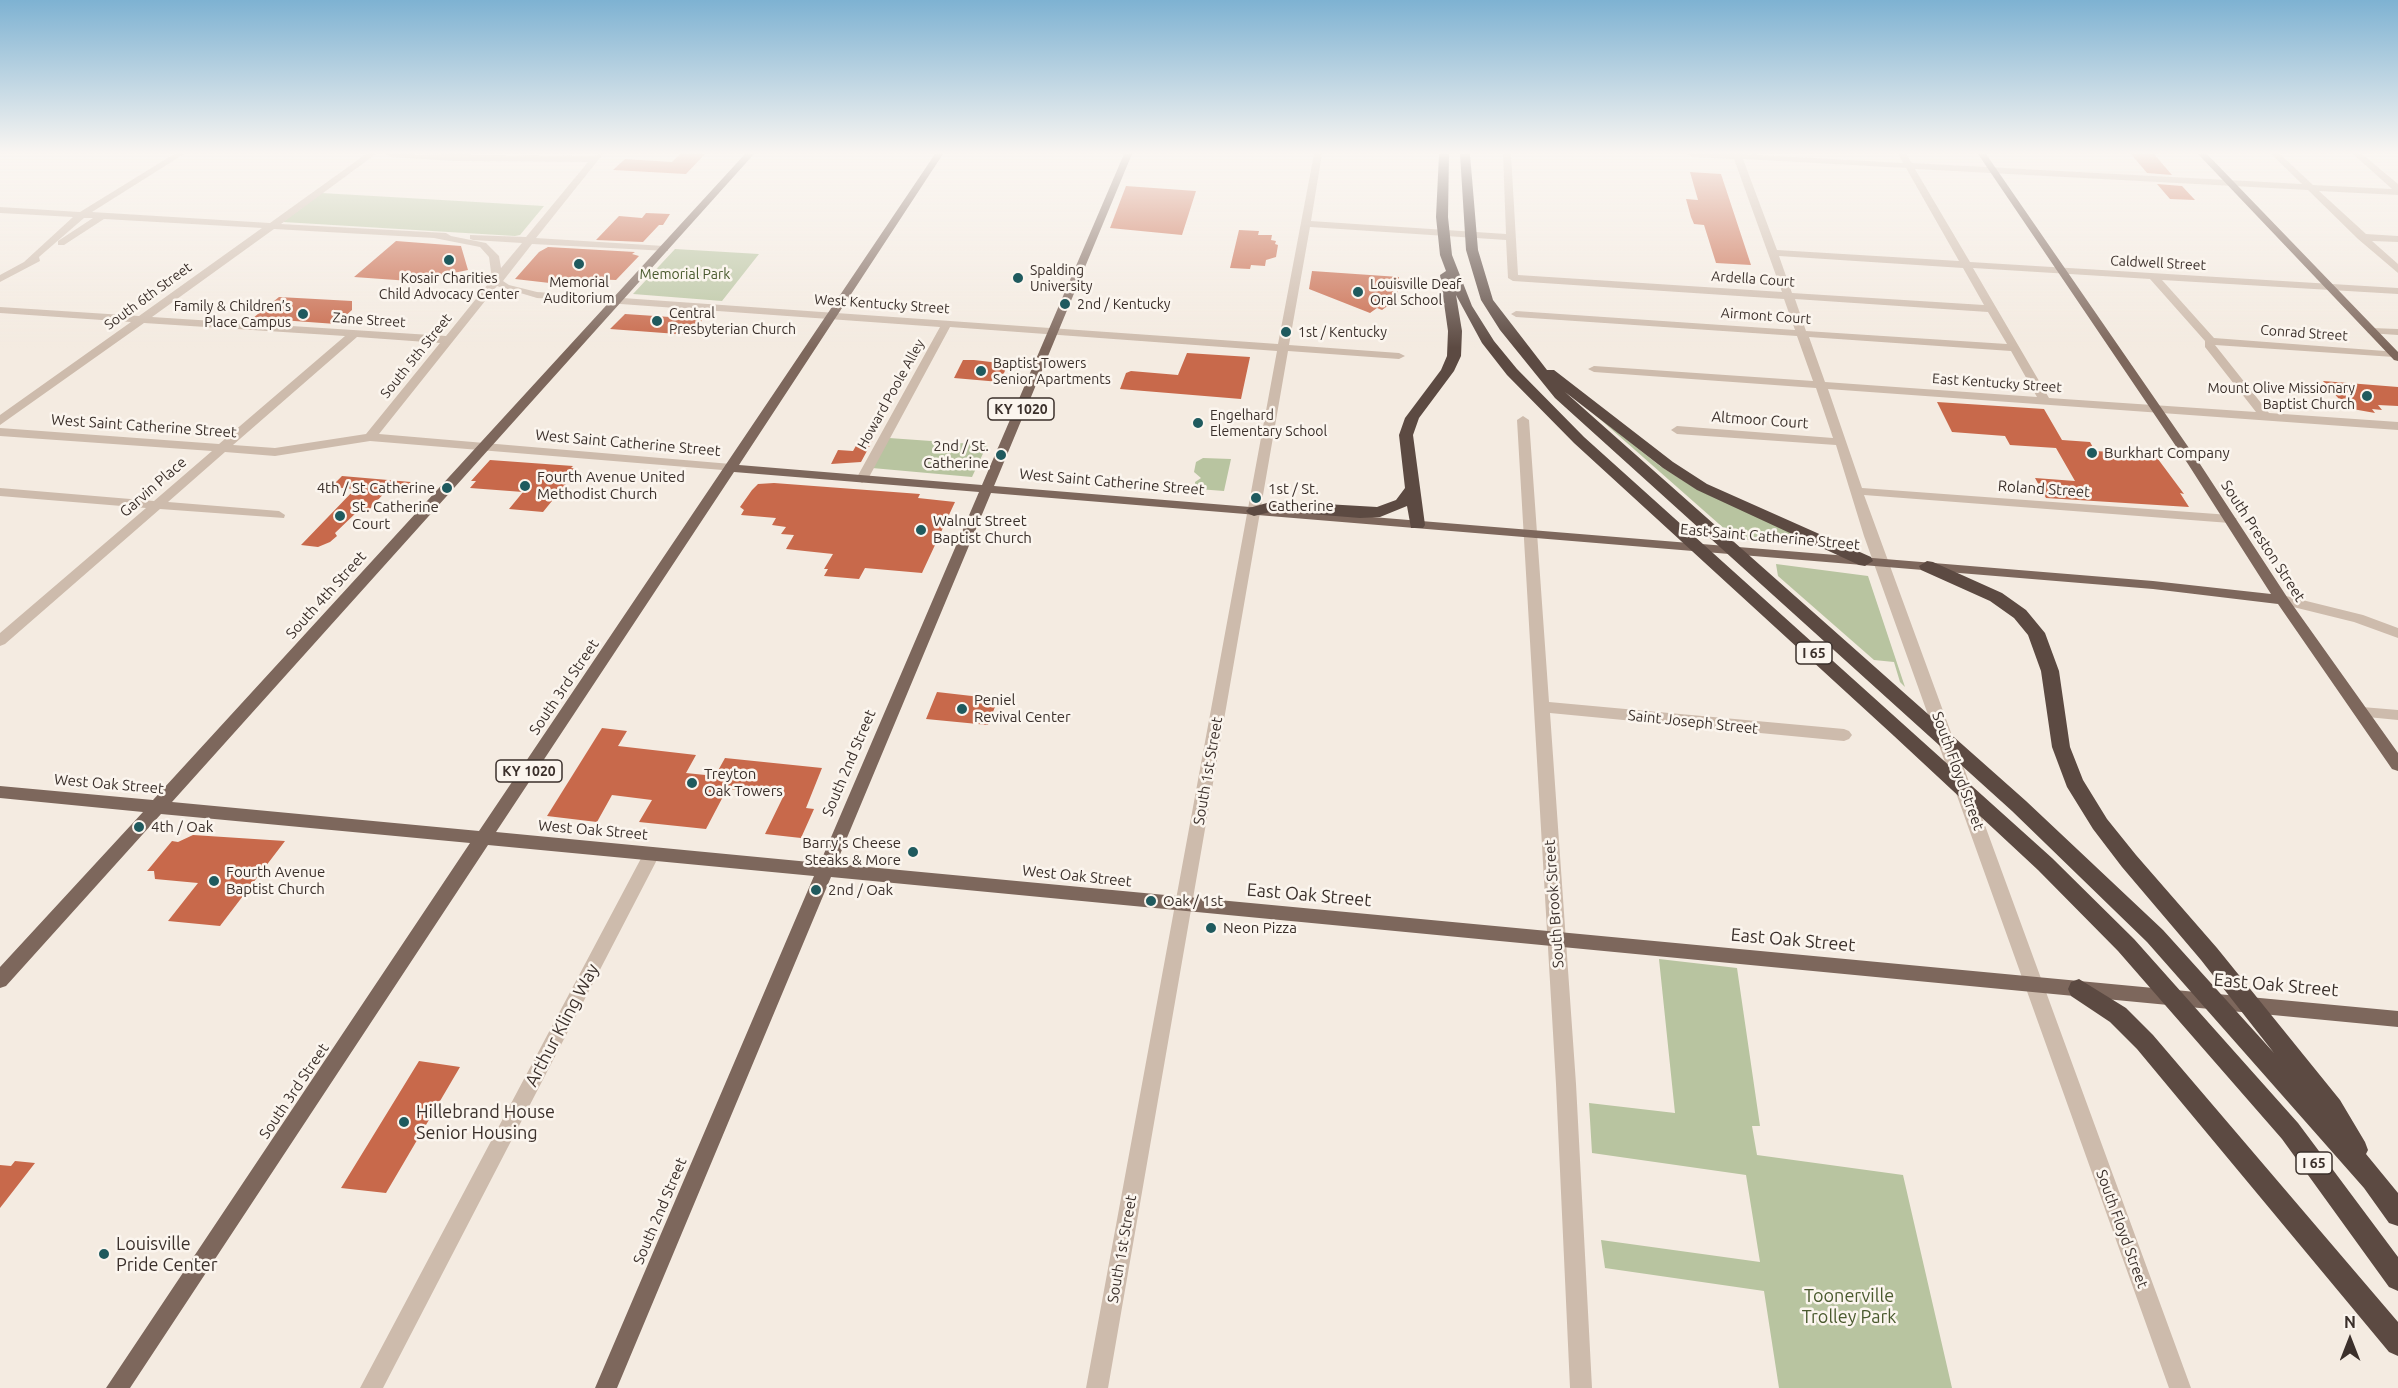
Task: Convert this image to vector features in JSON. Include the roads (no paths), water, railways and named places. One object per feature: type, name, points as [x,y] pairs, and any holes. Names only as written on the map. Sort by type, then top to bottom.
[{"type":"highway","points":[[1417,525],[1406,435],[1409,424],[1419,408],[1453,360],[1455,338],[1457,301],[1445,251],[1442,219]]},
{"type":"highway","points":[[1468,219],[1472,250],[1487,300],[1530,360],[1550,378],[1668,465],[1702,487],[1873,562]]},
{"type":"highway","name":"I 65","points":[[1457,301],[1537,399],[1728,576],[1901,731],[2044,864],[2126,945],[2290,1131],[2398,1278]]},
{"type":"highway","name":"I 65","points":[[1550,378],[1592,426],[2019,806],[2147,927],[2373,1180],[2398,1214]]},
{"type":"highway","points":[[1254,511],[1274,506],[1360,513],[1380,512],[1401,503],[1412,489]]},
{"type":"highway","points":[[1927,566],[1996,597],[2020,614],[2036,633],[2050,671],[2061,747],[2074,782],[2100,824],[2129,861],[2208,954],[2332,1108],[2373,1180]]},
{"type":"highway","points":[[2079,989],[2118,1015],[2145,1042],[2398,1343]]},
{"type":"main road","name":"South 4th Street","points":[[0,980],[691,219]]},
{"type":"main road","name":"South 3rd Street","points":[[117,1388],[896,219]]},
{"type":"main road","name":"South 2nd Street","points":[[606,1388],[1101,219]]},
{"type":"main road","name":"South Preston Street","points":[[2026,219],[2230,519],[2282,600],[2398,765]]},
{"type":"main road","points":[[2264,219],[2396,356]]},
{"type":"main road","name":"West Saint Catherine Street","points":[[731,468],[1254,511]]},
{"type":"main road","name":"East Saint Catherine Street","points":[[1254,511],[2218,591],[2282,600]]},
{"type":"main road","name":"West Oak Street","points":[[0,792],[1183,904]]},
{"type":"main road","name":"East Oak Street","points":[[1183,904],[2398,1019]]},
{"type":"street","points":[[0,279],[28,261],[77,219]]},
{"type":"street","points":[[28,261],[36,259],[98,219]]},
{"type":"street","points":[[131,219],[664,249]]},
{"type":"street","name":"South 6th Street","points":[[0,421],[281,219]]},
{"type":"street","name":"South 5th Street","points":[[370,437],[547,219]]},
{"type":"street","name":"South 1st Street","points":[[1097,1388],[1306,219]]},
{"type":"street","points":[[1305,224],[1512,237],[1511,219]]},
{"type":"street","name":"South Floyd Street","points":[[1761,219],[1841,442],[1856,491],[1873,562],[2035,985],[2180,1388]]},
{"type":"street","points":[[1939,219],[2045,401]]},
{"type":"street","points":[[2341,219],[2398,270]]},
{"type":"street","points":[[437,236],[470,241],[489,249],[494,255],[498,279]]},
{"type":"street","name":"Ardella Court","points":[[1512,237],[1514,278],[1991,309]]},
{"type":"street","points":[[2361,237],[2398,239]]},
{"type":"street","name":"Caldwell Street","points":[[1773,253],[2398,291]]},
{"type":"street","points":[[2153,276],[2211,341],[2209,345],[2266,417]]},
{"type":"street","name":"West Kentucky Street","points":[[498,279],[502,286],[523,292],[1283,347]]},
{"type":"street","name":"Zane Street","points":[[0,310],[449,340]]},
{"type":"street","name":"Airmont Court","points":[[1516,314],[2014,348]]},
{"type":"street","name":"Howard Poole Alley","points":[[862,479],[947,323]]},
{"type":"street","points":[[2372,330],[2398,332]]},
{"type":"street","name":"Garvin Place","points":[[0,641],[354,334]]},
{"type":"street","name":"Conrad Street","points":[[2211,341],[2396,356]]},
{"type":"street","points":[[1283,347],[1399,356]]},
{"type":"street","name":"East Kentucky Street","points":[[1594,369],[2398,426]]},
{"type":"street","name":"South Brook Street","points":[[1523,420],[1557,939],[1581,1388]]},
{"type":"street","name":"Altmoor Court","points":[[1677,430],[1841,442]]},
{"type":"street","name":"West Saint Catherine Street","points":[[0,432],[285,452],[370,437],[731,468]]},
{"type":"street","name":"Roland Street","points":[[1856,491],[2230,519]]},
{"type":"street","points":[[0,492],[279,515]]},
{"type":"street","points":[[2282,600],[2358,618],[2398,633]]},
{"type":"street","name":"Saint Joseph Street","points":[[1541,707],[1844,735]]},
{"type":"street","points":[[2362,712],[2398,715]]},
{"type":"street","name":"Arthur Kling Way","points":[[371,1388],[652,854]]},
{"type":"place","name":"Kosair Charities Child Advocacy Center","points":[[449,260]]},
{"type":"place","name":"Memorial Auditorium","points":[[579,264]]},
{"type":"place","name":"Spalding University","points":[[1018,278]]},
{"type":"place","name":"Louisville Deaf Oral School","points":[[1358,292]]},
{"type":"place","name":"2nd / Kentucky","points":[[1065,304]]},
{"type":"place","name":"Family & Children’s Place Campus","points":[[303,314]]},
{"type":"place","name":"Central Presbyterian Church","points":[[657,321]]},
{"type":"place","name":"1st / Kentucky","points":[[1286,332]]},
{"type":"place","name":"Baptist Towers Senior Apartments","points":[[981,371]]},
{"type":"place","name":"Mount Olive Missionary Baptist Church","points":[[2367,396]]},
{"type":"place","name":"Engelhard Elementary School","points":[[1198,423]]},
{"type":"place","name":"Burkhart Company","points":[[2092,453]]},
{"type":"place","name":"2nd / St. Catherine","points":[[1001,455]]},
{"type":"place","name":"Fourth Avenue United Methodist Church","points":[[525,486]]},
{"type":"place","name":"4th / St Catherine","points":[[447,488]]},
{"type":"place","name":"1st / St. Catherine","points":[[1256,498]]},
{"type":"place","name":"St. Catherine Court","points":[[340,516]]},
{"type":"place","name":"Walnut Street Baptist Church","points":[[921,530]]},
{"type":"place","name":"Peniel Revival Center","points":[[962,709]]},
{"type":"place","name":"Treyton Oak Towers","points":[[692,783]]},
{"type":"place","name":"4th / Oak","points":[[139,827]]},
{"type":"place","name":"Barry's Cheese Steaks & More","points":[[913,852]]},
{"type":"place","name":"Fourth Avenue Baptist Church","points":[[214,881]]},
{"type":"place","name":"2nd / Oak","points":[[816,890]]},
{"type":"place","name":"Oak / 1st","points":[[1151,901]]},
{"type":"place","name":"Neon Pizza","points":[[1211,928]]},
{"type":"place","name":"Hillebrand House Senior Housing","points":[[404,1122]]},
{"type":"place","name":"Louisville Pride Center","points":[[104,1254]]},
{"type":"park label","name":"Memorial Park","points":[[685,274]]},
{"type":"park label","name":"Toonerville Trolley Park","points":[[1849,1306]]}]
